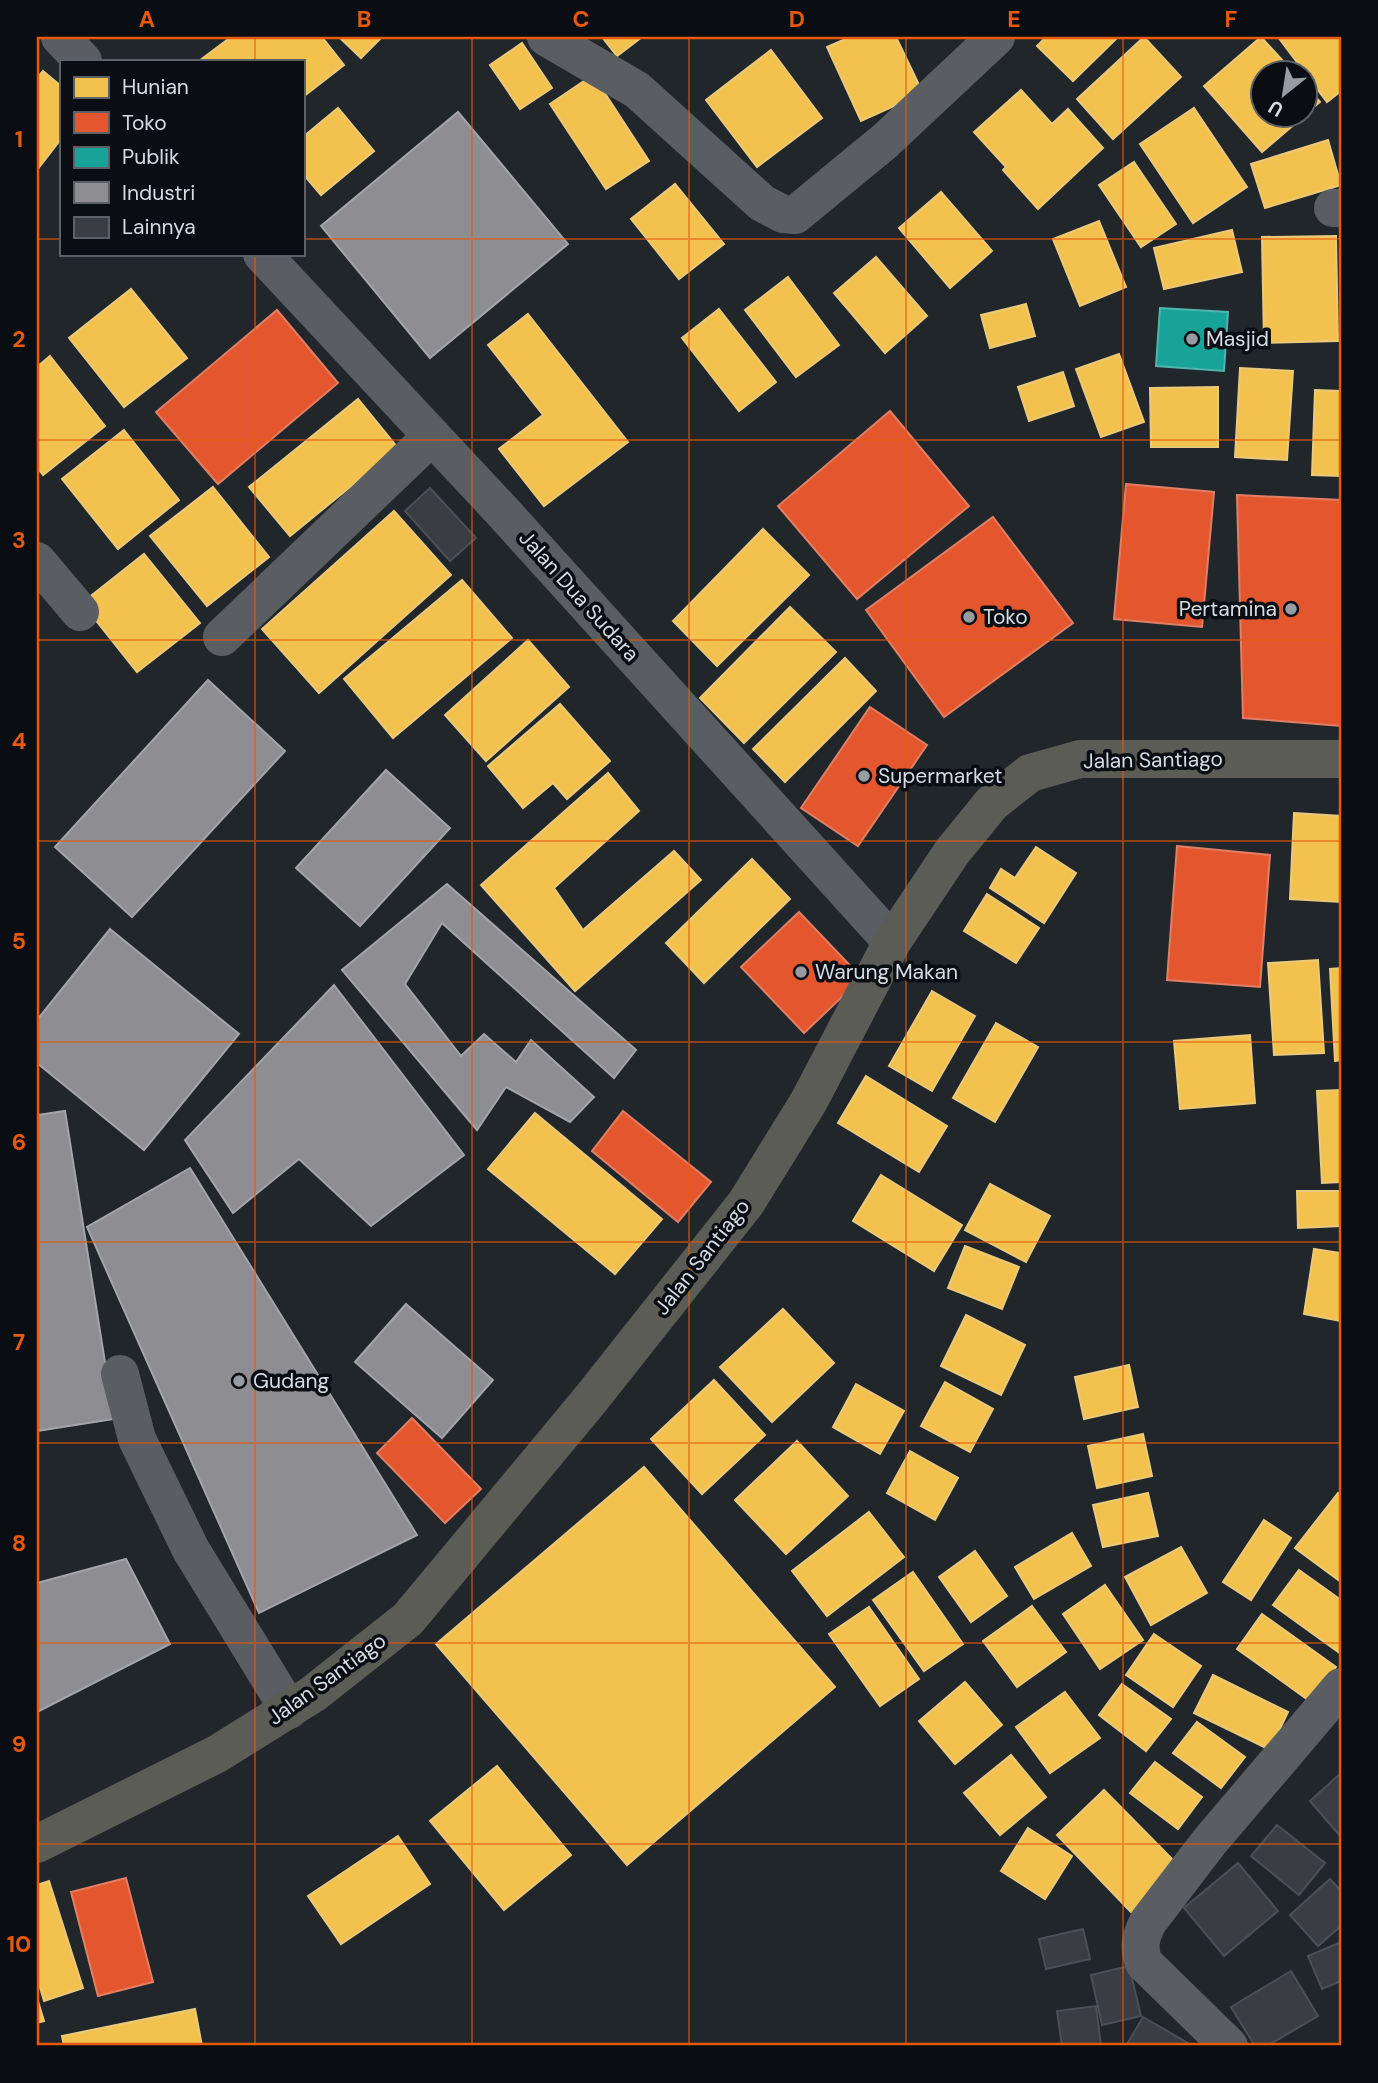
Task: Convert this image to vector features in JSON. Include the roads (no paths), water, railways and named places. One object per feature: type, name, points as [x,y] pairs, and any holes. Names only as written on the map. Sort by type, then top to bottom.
[{"type":"highway","name":"Jalan Santiago","points":[[37,1844],[217,1755],[289,1710],[408,1619],[590,1400],[746,1203],[809,1101],[892,943],[952,852],[992,803],[1030,773],[1080,759],[1341,759]]},
{"type":"street","points":[[37,55],[59,37],[82,60]]},
{"type":"street","points":[[546,37],[637,90],[762,203],[795,215],[884,141],[996,37]]},
{"type":"street","name":"Jalan Dua Sudara","points":[[264,256],[432,436],[892,943]]},
{"type":"street","points":[[222,638],[432,436]]},
{"type":"street","points":[[37,561],[80,612]]},
{"type":"street","points":[[120,1374],[137,1439],[191,1550],[289,1710]]},
{"type":"street","points":[[1229,2046],[1144,1963],[1139,1951],[1140,1937],[1148,1922],[1210,1841],[1341,1687]]},
{"type":"place","name":"Masjid","points":[[1192,339]]},
{"type":"place","name":"Pertamina","points":[[1291,609]]},
{"type":"place","name":"Toko","points":[[969,617]]},
{"type":"place","name":"Supermarket","points":[[864,776]]},
{"type":"place","name":"Warung Makan","points":[[801,972]]},
{"type":"place","name":"Gudang","points":[[239,1381]]}]
